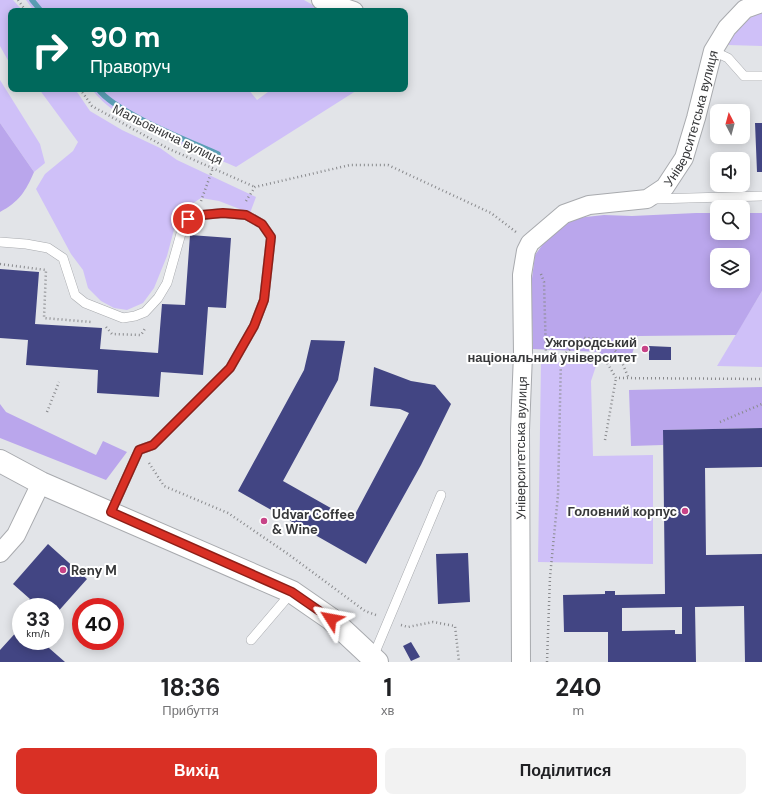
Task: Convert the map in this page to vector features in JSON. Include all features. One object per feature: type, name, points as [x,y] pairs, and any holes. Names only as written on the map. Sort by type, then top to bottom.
[{"type":"street","points":[[321,0],[345,8]]},
{"type":"street","name":"Університетська вулиця","points":[[521,662],[520,430],[523,354],[522,275],[526,251],[530,243],[564,214],[589,205],[647,199],[665,187],[684,158],[713,51],[727,28],[745,9],[762,3]]},
{"type":"street","points":[[0,461],[41,483],[111,512],[292,592],[331,619],[375,659]]},
{"type":"street","points":[[0,553],[16,535],[41,483]]},
{"type":"lane","points":[[713,51],[728,58],[744,76],[762,76]]},
{"type":"lane","points":[[647,199],[762,196]]},
{"type":"lane","points":[[0,242],[26,244],[48,248],[63,258],[75,295],[85,303],[123,318],[135,316],[145,312],[158,298],[167,283],[182,230],[188,219],[223,213],[246,215],[262,224],[271,237],[264,300],[254,326],[230,368],[153,445],[139,450],[111,512]]},
{"type":"lane","points":[[375,659],[388,620],[441,495]]},
{"type":"lane","points":[[251,640],[292,592]]},
{"type":"path","name":"Мальовнича вулиця","points":[[82,92],[92,106],[167,148],[255,187],[350,164],[388,165],[491,213],[530,243]]},
{"type":"path","points":[[195,217],[213,168]]},
{"type":"path","points":[[0,264],[46,270],[44,318],[94,322]]},
{"type":"path","points":[[101,322],[112,334],[141,335],[148,323]]},
{"type":"path","points":[[547,662],[550,577],[558,495],[561,357],[583,338],[605,339],[619,355],[629,379]]},
{"type":"path","points":[[523,354],[606,361],[616,378],[604,440]]},
{"type":"path","points":[[616,378],[762,379]]},
{"type":"path","points":[[47,412],[59,382]]},
{"type":"path","points":[[720,422],[762,404]]},
{"type":"path","points":[[139,450],[164,486],[228,513],[288,554],[366,612],[408,627],[433,622],[455,626],[459,662]]},
{"type":"shaded area","points":[[0,0],[13,0],[20,8],[8,8],[8,60],[0,46]]},
{"type":"shaded area","points":[[26,0],[304,0],[318,8],[32,8]]},
{"type":"shaded area","points":[[762,12],[762,46],[728,45],[742,22]]},
{"type":"shaded area","points":[[0,80],[40,144],[45,163],[34,172],[0,123]]},
{"type":"shaded area","points":[[41,92],[77,92],[90,111],[122,130],[160,148],[177,160],[256,197],[250,213],[219,201],[201,198],[184,209],[176,222],[167,256],[154,288],[143,303],[127,310],[114,308],[101,301],[88,288],[83,270],[71,254],[36,189],[45,174],[73,151],[78,142]]},
{"type":"shaded area","points":[[95,92],[250,92],[257,100],[268,92],[354,92],[236,167],[179,144],[137,124],[103,102]]},
{"type":"shaded area","points":[[0,123],[34,172],[28,185],[17,200],[0,212]]},
{"type":"shaded area","points":[[710,213],[710,240],[750,240],[750,213],[762,213],[762,291],[736,335],[638,336],[630,360],[611,362],[599,352],[533,349],[531,286],[535,255],[557,225],[577,218],[604,215],[632,216]]},
{"type":"shaded area","points":[[762,291],[762,367],[717,366]]},
{"type":"shaded area","points":[[541,362],[597,363],[591,381],[593,456],[653,455],[653,564],[538,562]]},
{"type":"shaded area","points":[[762,387],[762,428],[663,430],[663,445],[631,446],[629,390]]},
{"type":"shaded area","points":[[0,404],[6,412],[96,455],[103,441],[127,452],[106,480],[0,438]]},
{"type":"building","points":[[755,123],[762,123],[762,172],[757,172]]},
{"type":"building","points":[[190,235],[231,238],[226,308],[208,307],[203,375],[161,372],[159,397],[97,393],[98,370],[26,365],[28,340],[0,338],[0,269],[39,272],[35,324],[102,328],[100,349],[158,353],[162,304],[185,305]]},
{"type":"building","points":[[311,340],[345,341],[338,380],[283,481],[352,520],[409,413],[400,409],[370,406],[374,367],[411,381],[435,385],[451,404],[421,465],[366,564],[238,491],[304,370]]},
{"type":"building","points":[[649,346],[671,347],[671,360],[649,360]]},
{"type":"building","name":"Головний корпус","points":[[762,428],[762,467],[705,468],[706,555],[762,554],[762,662],[745,662],[744,606],[695,607],[696,662],[608,662],[608,632],[564,632],[563,595],[605,594],[605,591],[615,591],[615,595],[665,594],[663,430]],"holes":[[[682,607],[682,634],[675,634],[675,630],[622,631],[622,608]]]},
{"type":"building","points":[[48,544],[87,579],[64,605],[64,598],[29,598],[13,584]]},
{"type":"building","points":[[468,553],[470,602],[438,604],[436,554]]},
{"type":"building","points":[[12,637],[12,650],[51,650],[65,662],[0,662],[0,650]]},
{"type":"building","points":[[411,642],[420,657],[411,661],[403,646]]},
{"type":"waterway","points":[[32,0],[39,8]]},
{"type":"waterway","points":[[101,92],[107,98],[136,117],[218,154]]},
{"type":"place","name":"Ужгородський національний університет","points":[[645,349]]},
{"type":"place","name":"Головний корпус","points":[[685,511]]},
{"type":"place","name":"Udvar Coffee & Wine","points":[[264,521]]},
{"type":"place","name":"Reny M","points":[[63,570]]},
{"type":"route","points":[[188,219],[202,215],[223,213],[246,215],[262,224],[271,237],[264,300],[254,326],[230,368],[153,445],[139,450],[111,512],[292,592],[331,619]]}]
